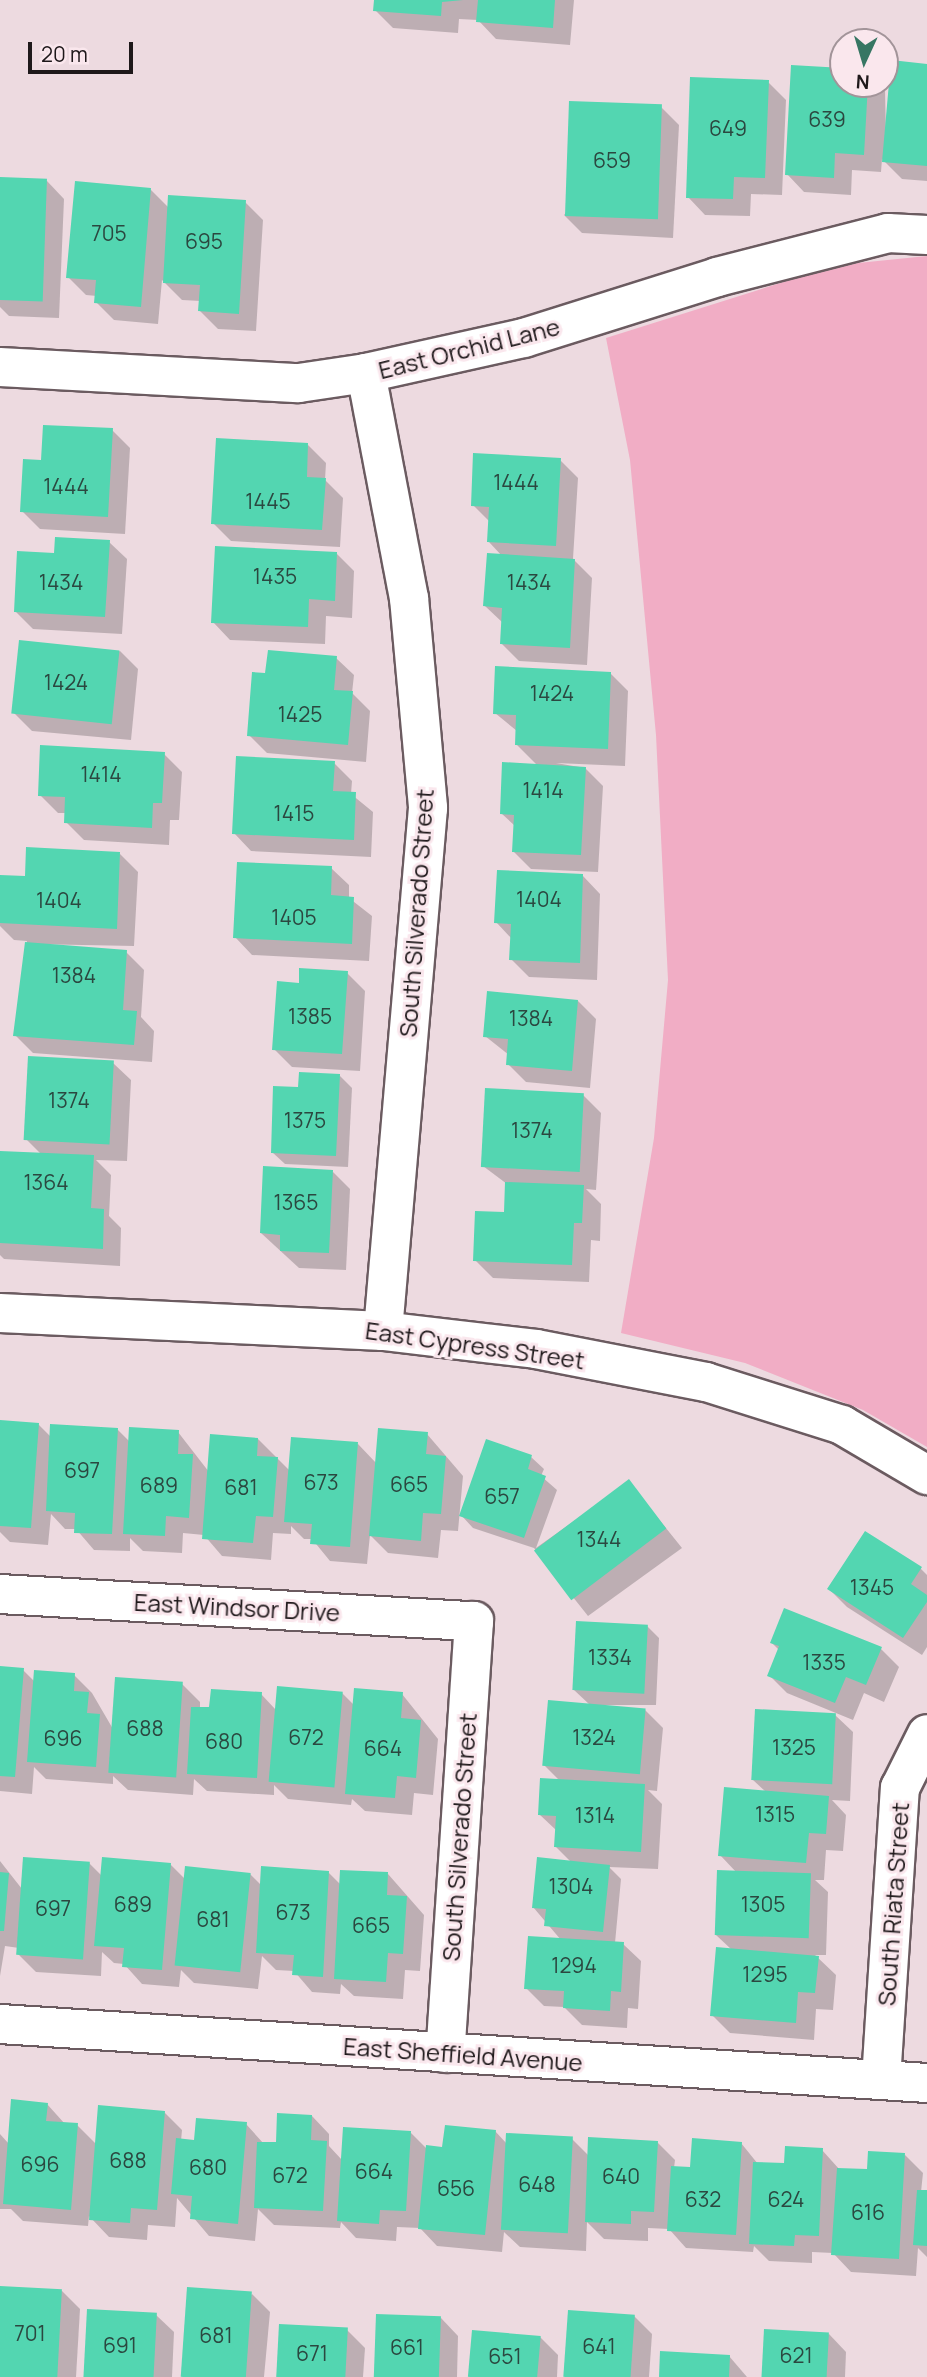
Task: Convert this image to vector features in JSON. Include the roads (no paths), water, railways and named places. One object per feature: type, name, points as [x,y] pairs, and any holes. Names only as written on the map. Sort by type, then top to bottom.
[{"type":"street","name":"East Orchid Lane","points":[[0,367],[299,383],[366,373],[524,338],[717,277],[888,233],[927,235]]},
{"type":"street","name":"South Silverado Street","points":[[366,373],[409,598],[428,808],[383,1331]]},
{"type":"street","name":"East Cypress Street","points":[[0,1313],[383,1331],[536,1349],[706,1382],[842,1425],[927,1475]]},
{"type":"street","name":"East Windsor Drive","points":[[0,1594],[474,1621]]},
{"type":"street","name":"South Silverado Street","points":[[445,2053],[474,1621]]},
{"type":"street","name":"South Riata Street","points":[[881,2080],[900,1788],[927,1734]]},
{"type":"street","name":"East Sheffield Avenue","points":[[0,2024],[927,2083]]}]
